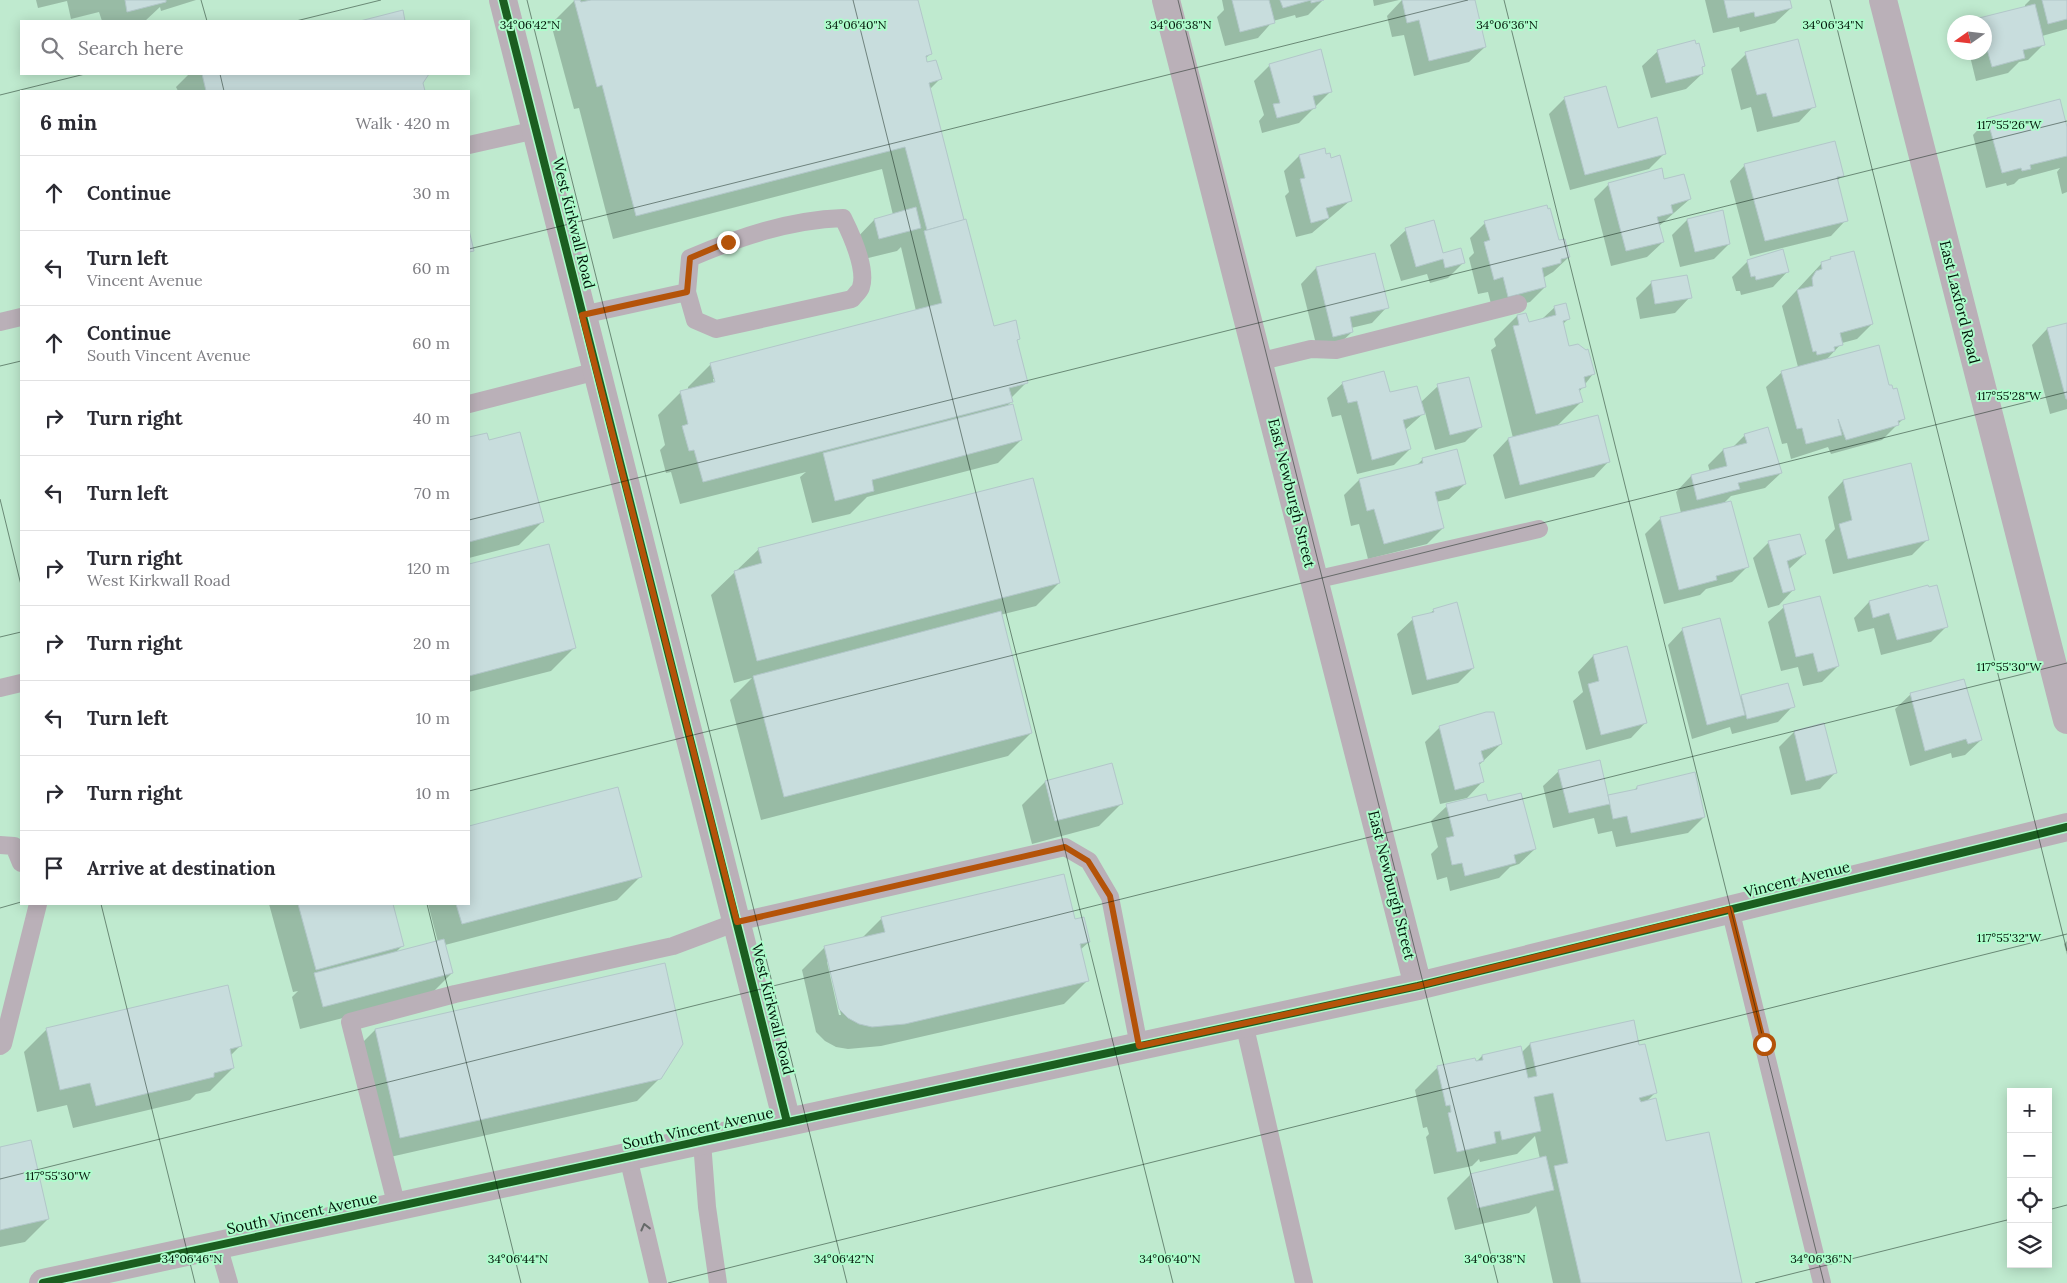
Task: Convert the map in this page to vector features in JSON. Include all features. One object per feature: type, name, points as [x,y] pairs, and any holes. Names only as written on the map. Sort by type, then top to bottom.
[{"type":"street","name":"West Kirkwall Road","points":[[503,0],[787,1122]]},
{"type":"street","name":"East Newburgh Street","points":[[1166,0],[1418,986]]},
{"type":"street","name":"East Laxford Road","points":[[1883,0],[2067,720]]},
{"type":"street","name":"Vincent Avenue","points":[[1418,986],[2067,827]]},
{"type":"street","name":"South Vincent Avenue","points":[[43,1283],[1418,986]]},
{"type":"lane","points":[[470,145],[536,130]]},
{"type":"lane","points":[[843,218],[856,245],[861,267],[862,286],[852,299],[716,329],[695,320],[687,292],[690,258],[728,242],[787,225],[818,219],[843,218]]},
{"type":"lane","points":[[582,315],[687,292]]},
{"type":"lane","points":[[1258,362],[1311,349],[1336,350],[1518,304]]},
{"type":"lane","points":[[0,322],[20,317]]},
{"type":"lane","points":[[470,404],[597,370]]},
{"type":"lane","points":[[1314,580],[1539,529]]},
{"type":"lane","points":[[0,688],[20,683]]},
{"type":"lane","points":[[0,844],[14,846],[20,861]]},
{"type":"lane","points":[[397,1207],[350,1022],[455,994],[673,946],[737,922],[1065,847],[1088,861],[1110,896],[1139,1046]]},
{"type":"lane","points":[[0,1046],[3,1044],[38,905]]},
{"type":"lane","points":[[1730,909],[1822,1283]]},
{"type":"lane","points":[[1244,1023],[1304,1283]]},
{"type":"lane","points":[[702,1142],[707,1207],[718,1283]]},
{"type":"lane","points":[[628,1157],[657,1279]]},
{"type":"lane","points":[[218,1245],[228,1283]]},
{"type":"building","points":[[125,0],[166,0],[166,2],[127,12]]},
{"type":"building","points":[[574,0],[580,0],[581,2],[591,0],[918,0],[932,54],[926,56],[927,62],[936,60],[942,79],[929,83],[964,220],[927,230],[905,147],[636,216],[602,85],[597,87]]},
{"type":"building","points":[[1232,0],[1269,0],[1275,23],[1240,32]]},
{"type":"building","points":[[1280,0],[1311,0],[1283,8]]},
{"type":"building","points":[[1311,0],[1324,0],[1311,3]]},
{"type":"building","points":[[1402,0],[1475,0],[1486,47],[1429,61],[1419,20],[1407,23]]},
{"type":"building","points":[[1724,0],[1790,0],[1792,8],[1755,17],[1754,12],[1728,18]]},
{"type":"building","points":[[2042,0],[2067,0],[2067,19],[2048,24]]},
{"type":"building","points":[[2035,4],[2045,45],[2023,50],[2025,58],[1992,67],[1990,60],[1992,60],[1991,15]]},
{"type":"building","points":[[403,10],[405,20],[364,20]]},
{"type":"building","points":[[1798,39],[1816,107],[1773,117],[1766,93],[1757,95],[1745,52]]},
{"type":"building","points":[[1695,40],[1696,44],[1699,43],[1705,66],[1702,67],[1703,74],[1666,83],[1657,50]]},
{"type":"building","points":[[1321,49],[1332,92],[1313,96],[1316,108],[1277,118],[1273,104],[1280,103],[1269,64]]},
{"type":"building","points":[[202,75],[428,75],[423,83],[425,90],[206,90]]},
{"type":"building","points":[[1606,86],[1618,128],[1657,117],[1666,154],[1585,175],[1564,97]]},
{"type":"building","points":[[2060,99],[2067,127],[2067,156],[2030,165],[2031,169],[2022,171],[2021,168],[2002,173],[1987,118]]},
{"type":"building","points":[[1835,141],[1844,176],[1837,177],[1848,221],[1765,241],[1744,164]]},
{"type":"building","points":[[1325,148],[1326,154],[1330,153],[1331,158],[1340,155],[1352,201],[1326,208],[1329,218],[1311,223],[1300,179],[1305,178],[1299,155]]},
{"type":"building","points":[[1662,168],[1664,179],[1684,174],[1691,199],[1671,205],[1673,213],[1657,217],[1664,242],[1626,251],[1608,183]]},
{"type":"building","points":[[1547,205],[1548,209],[1550,208],[1559,240],[1565,239],[1570,257],[1561,259],[1561,263],[1542,268],[1546,287],[1508,297],[1503,277],[1494,280],[1484,242],[1490,240],[1484,221]]},
{"type":"building","points":[[916,207],[921,228],[879,239],[874,219]]},
{"type":"building","points":[[1723,210],[1730,244],[1695,252],[1687,219]]},
{"type":"building","points":[[966,219],[994,326],[1016,320],[1020,339],[1017,340],[1028,383],[1009,388],[1013,402],[703,482],[694,450],[689,451],[682,426],[688,424],[680,391],[715,382],[710,363],[942,303],[924,231]]},
{"type":"building","points":[[1434,220],[1443,253],[1461,248],[1465,263],[1445,268],[1443,259],[1416,267],[1405,228]]},
{"type":"building","points":[[470,234],[474,251],[470,252]]},
{"type":"building","points":[[1783,249],[1789,272],[1756,280],[1755,276],[1751,277],[1747,260]]},
{"type":"building","points":[[1854,251],[1873,324],[1840,333],[1843,345],[1834,347],[1835,351],[1817,355],[1816,351],[1813,352],[1797,290],[1813,286],[1812,278],[1816,271],[1822,269],[1821,262],[1831,259],[1830,257]]},
{"type":"building","points":[[1375,253],[1389,308],[1350,317],[1353,332],[1333,337],[1316,267]]},
{"type":"building","points":[[1687,275],[1692,298],[1655,304],[1651,281]]},
{"type":"building","points":[[1566,303],[1570,319],[1563,321],[1569,346],[1578,344],[1586,350],[1588,349],[1595,374],[1584,377],[1586,387],[1579,389],[1583,402],[1536,414],[1513,326],[1519,325],[1517,315],[1526,313],[1529,322],[1556,315],[1554,306]]},
{"type":"building","points":[[2067,323],[2067,399],[2066,399],[2047,328]]},
{"type":"building","points":[[1879,345],[1889,385],[1892,385],[1893,389],[1897,388],[1905,419],[1898,421],[1899,425],[1846,440],[1838,419],[1842,435],[1806,444],[1802,428],[1797,429],[1781,371]]},
{"type":"building","points":[[1384,371],[1390,392],[1417,386],[1425,414],[1403,420],[1411,449],[1372,460],[1357,401],[1348,403],[1342,382]]},
{"type":"building","points":[[1469,377],[1482,427],[1450,435],[1437,384]]},
{"type":"building","points":[[1013,404],[1022,440],[872,480],[874,491],[835,501],[823,453]]},
{"type":"building","points":[[1598,415],[1610,462],[1520,485],[1508,438]]},
{"type":"building","points":[[1768,427],[1782,473],[1738,483],[1740,489],[1697,500],[1691,475],[1727,466],[1723,449],[1747,443],[1744,434]]},
{"type":"building","points":[[520,432],[544,522],[470,542],[470,437],[487,433],[489,440]]},
{"type":"building","points":[[1457,449],[1466,484],[1435,492],[1444,528],[1384,544],[1374,509],[1367,511],[1359,479],[1423,463],[1422,458]]},
{"type":"building","points":[[1911,463],[1929,540],[1848,559],[1839,524],[1852,520],[1843,480]]},
{"type":"building","points":[[1033,478],[1060,583],[757,661],[734,571],[762,563],[758,548]]},
{"type":"building","points":[[1731,501],[1749,567],[1716,576],[1717,580],[1679,590],[1660,517]]},
{"type":"building","points":[[1800,534],[1806,554],[1787,561],[1795,590],[1783,593],[1768,541]]},
{"type":"building","points":[[549,544],[576,648],[470,676],[470,564]]},
{"type":"building","points":[[1928,585],[1929,587],[1937,585],[1948,627],[1897,640],[1889,613],[1873,618],[1869,601]]},
{"type":"building","points":[[1820,596],[1839,666],[1818,672],[1813,653],[1796,657],[1783,605]]},
{"type":"building","points":[[1457,602],[1474,668],[1427,680],[1412,617],[1434,612],[1433,609]]},
{"type":"building","points":[[1001,611],[1032,733],[784,797],[753,676]]},
{"type":"building","points":[[1720,618],[1745,715],[1707,725],[1682,628]]},
{"type":"building","points":[[1627,646],[1647,723],[1601,735],[1588,684],[1599,681],[1593,655]]},
{"type":"building","points":[[1964,679],[1982,740],[1968,744],[1966,739],[1925,751],[1910,693]]},
{"type":"building","points":[[1788,683],[1795,707],[1747,719],[1741,695]]},
{"type":"building","points":[[1486,712],[1494,712],[1502,744],[1481,751],[1484,761],[1479,763],[1484,782],[1455,790],[1439,726]]},
{"type":"building","points":[[1824,723],[1837,773],[1806,781],[1794,731]]},
{"type":"building","points":[[1600,760],[1610,804],[1569,813],[1558,770]]},
{"type":"building","points":[[1112,763],[1123,804],[1055,821],[1045,781]]},
{"type":"building","points":[[1695,772],[1705,817],[1631,833],[1627,816],[1613,819],[1608,795],[1637,789],[1637,786]]},
{"type":"building","points":[[618,787],[642,877],[462,924],[456,905],[470,905],[470,826]]},
{"type":"building","points":[[1521,793],[1536,849],[1514,855],[1516,863],[1465,876],[1462,863],[1452,865],[1446,838],[1454,836],[1446,804],[1486,794],[1488,801]]},
{"type":"building","points":[[1064,874],[1075,919],[1084,917],[1090,942],[1080,944],[1089,981],[905,1024],[872,1027],[859,1024],[848,1018],[839,1009],[824,946],[885,932],[881,917]]},
{"type":"building","points":[[298,905],[393,905],[404,946],[316,970]]},
{"type":"building","points":[[444,939],[453,973],[323,1007],[314,973]]},
{"type":"building","points":[[665,963],[683,1044],[661,1079],[400,1138],[375,1029]]},
{"type":"building","points":[[228,985],[242,1046],[230,1049],[234,1068],[214,1073],[214,1077],[96,1106],[90,1083],[60,1090],[46,1028]]},
{"type":"building","points":[[1634,1020],[1639,1045],[1645,1044],[1657,1093],[1639,1098],[1641,1102],[1656,1098],[1666,1141],[1709,1132],[1742,1283],[1581,1283],[1554,1166],[1568,1163],[1553,1093],[1534,1097],[1541,1131],[1502,1140],[1500,1131],[1494,1132],[1496,1143],[1457,1152],[1448,1113],[1451,1112],[1450,1105],[1446,1106],[1437,1066],[1475,1058],[1476,1061],[1483,1060],[1482,1055],[1521,1046],[1528,1078],[1537,1076],[1530,1043]]},
{"type":"building","points":[[31,1140],[49,1219],[0,1230],[0,1147]]},
{"type":"building","points":[[1546,1156],[1554,1190],[1478,1208],[1470,1174]]},
{"type":"cycle path","points":[[503,0],[787,1122]]},
{"type":"cycle path","points":[[43,1283],[1418,986],[2067,827]]},
{"type":"route","points":[[728,242],[690,258],[687,292],[582,315],[737,922],[1065,847],[1088,861],[1110,896],[1139,1046],[1418,986],[1730,909],[1764,1044]]}]
